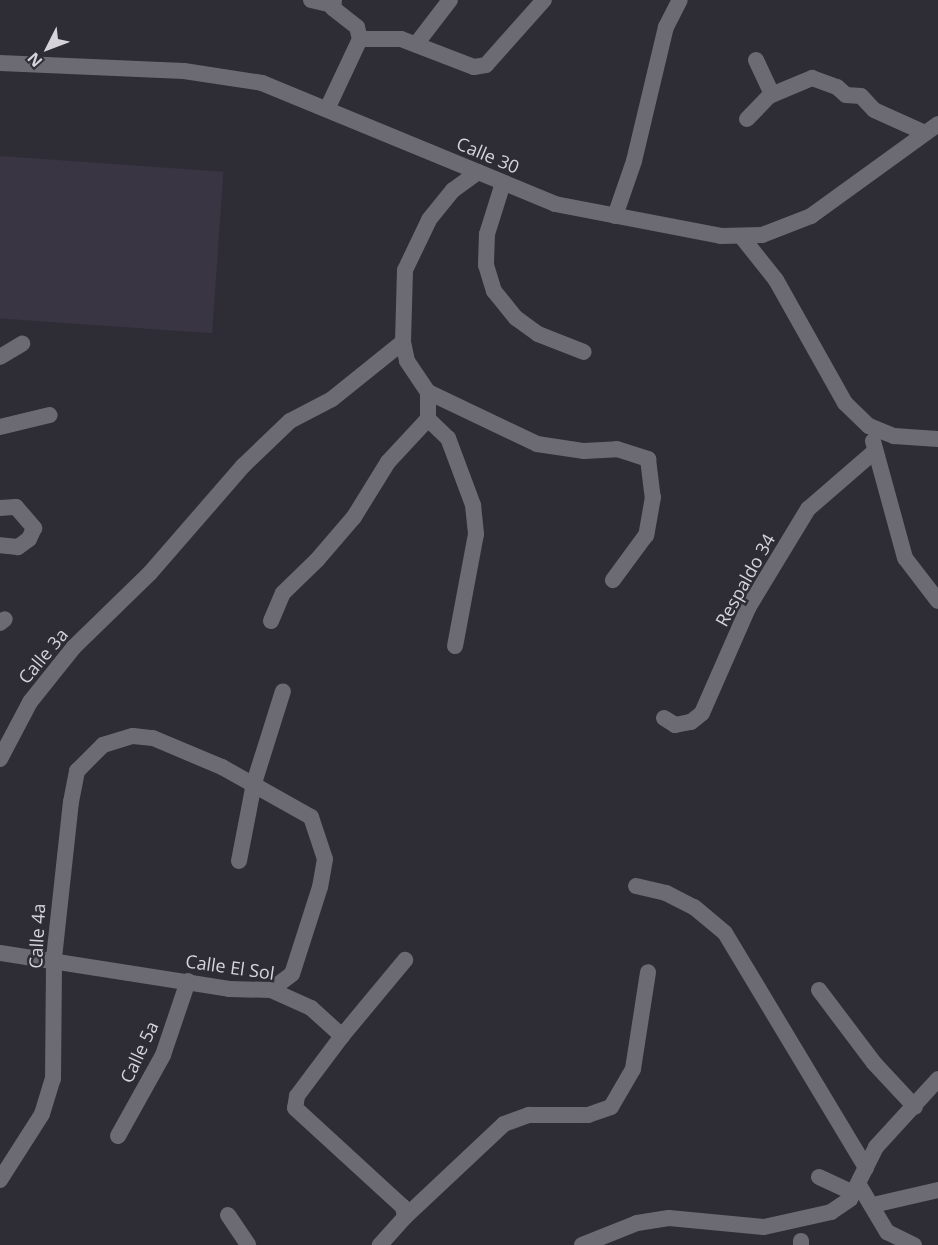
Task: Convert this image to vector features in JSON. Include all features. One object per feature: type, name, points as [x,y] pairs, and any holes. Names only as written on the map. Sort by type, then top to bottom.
[{"type":"street","points":[[311,0],[334,2],[357,27],[360,39],[328,107]]},
{"type":"street","points":[[417,43],[450,0]]},
{"type":"street","points":[[360,39],[381,37],[417,43],[474,67],[486,65],[544,0]]},
{"type":"street","points":[[615,216],[634,161],[666,27],[680,0]]},
{"type":"street","points":[[756,60],[772,95]]},
{"type":"street","name":"Calle 30","points":[[0,63],[226,75],[328,107],[555,204],[721,236],[762,235],[811,216],[932,129]]},
{"type":"street","points":[[747,119],[772,95],[812,78],[837,87],[846,95],[861,96],[874,110],[932,129]]},
{"type":"street","points":[[478,172],[453,190],[429,220],[405,270],[403,342],[407,361],[428,392],[537,444],[584,451],[617,449],[648,459],[653,467],[651,517],[638,551],[613,580]]},
{"type":"street","points":[[503,183],[487,234],[486,266],[494,291],[516,318],[538,334],[584,352]]},
{"type":"street","points":[[741,236],[776,280],[829,380],[869,426],[894,436],[938,439]]},
{"type":"street","name":"Calle 3a","points":[[1,754],[30,702],[106,614],[150,573],[204,508],[290,422],[332,399],[403,342]]},
{"type":"street","points":[[0,357],[22,344]]},
{"type":"street","points":[[271,621],[284,593],[317,560],[354,517],[388,462],[428,419],[428,392]]},
{"type":"street","points":[[0,426],[50,415]]},
{"type":"street","points":[[428,419],[448,438],[473,505],[476,534],[455,646]]},
{"type":"street","points":[[869,426],[905,558],[938,601]]},
{"type":"street","name":"Respaldo 34","points":[[664,717],[675,725],[691,722],[702,713],[748,608],[808,509],[875,451]]},
{"type":"street","points":[[0,508],[16,507],[34,528],[29,539],[18,547],[0,545]]},
{"type":"street","points":[[239,861],[254,783],[283,691]]},
{"type":"street","name":"Calle 4a","points":[[0,1180],[42,1114],[53,1079],[54,958],[77,771],[103,745],[133,736],[153,738],[254,783]]},
{"type":"street","points":[[254,783],[311,817],[325,859],[302,952],[292,974],[271,990]]},
{"type":"street","points":[[636,886],[666,893],[694,907],[725,933],[866,1168]]},
{"type":"street","name":"Calle El Sol","points":[[0,953],[54,958],[188,981],[271,990],[311,1008],[342,1036]]},
{"type":"street","points":[[405,960],[342,1036],[297,1096],[295,1108],[375,1179],[403,1207],[405,1217]]},
{"type":"street","points":[[380,1245],[405,1217],[504,1124],[529,1115],[588,1115],[611,1107],[633,1069],[648,972]]},
{"type":"street","name":"Calle 5a","points":[[118,1136],[163,1055],[188,981]]},
{"type":"street","points":[[819,990],[874,1063],[915,1107]]},
{"type":"street","points":[[582,1245],[637,1223],[669,1218],[730,1226],[795,1223],[831,1212],[856,1189],[876,1147],[915,1107],[938,1079]]},
{"type":"street","points":[[819,1177],[856,1189],[873,1204],[887,1232],[914,1245]]},
{"type":"street","points":[[873,1204],[938,1190]]},
{"type":"street","points":[[228,1215],[248,1245]]},
{"type":"shaded area","points":[[0,156],[223,172],[212,333],[0,318]]}]
